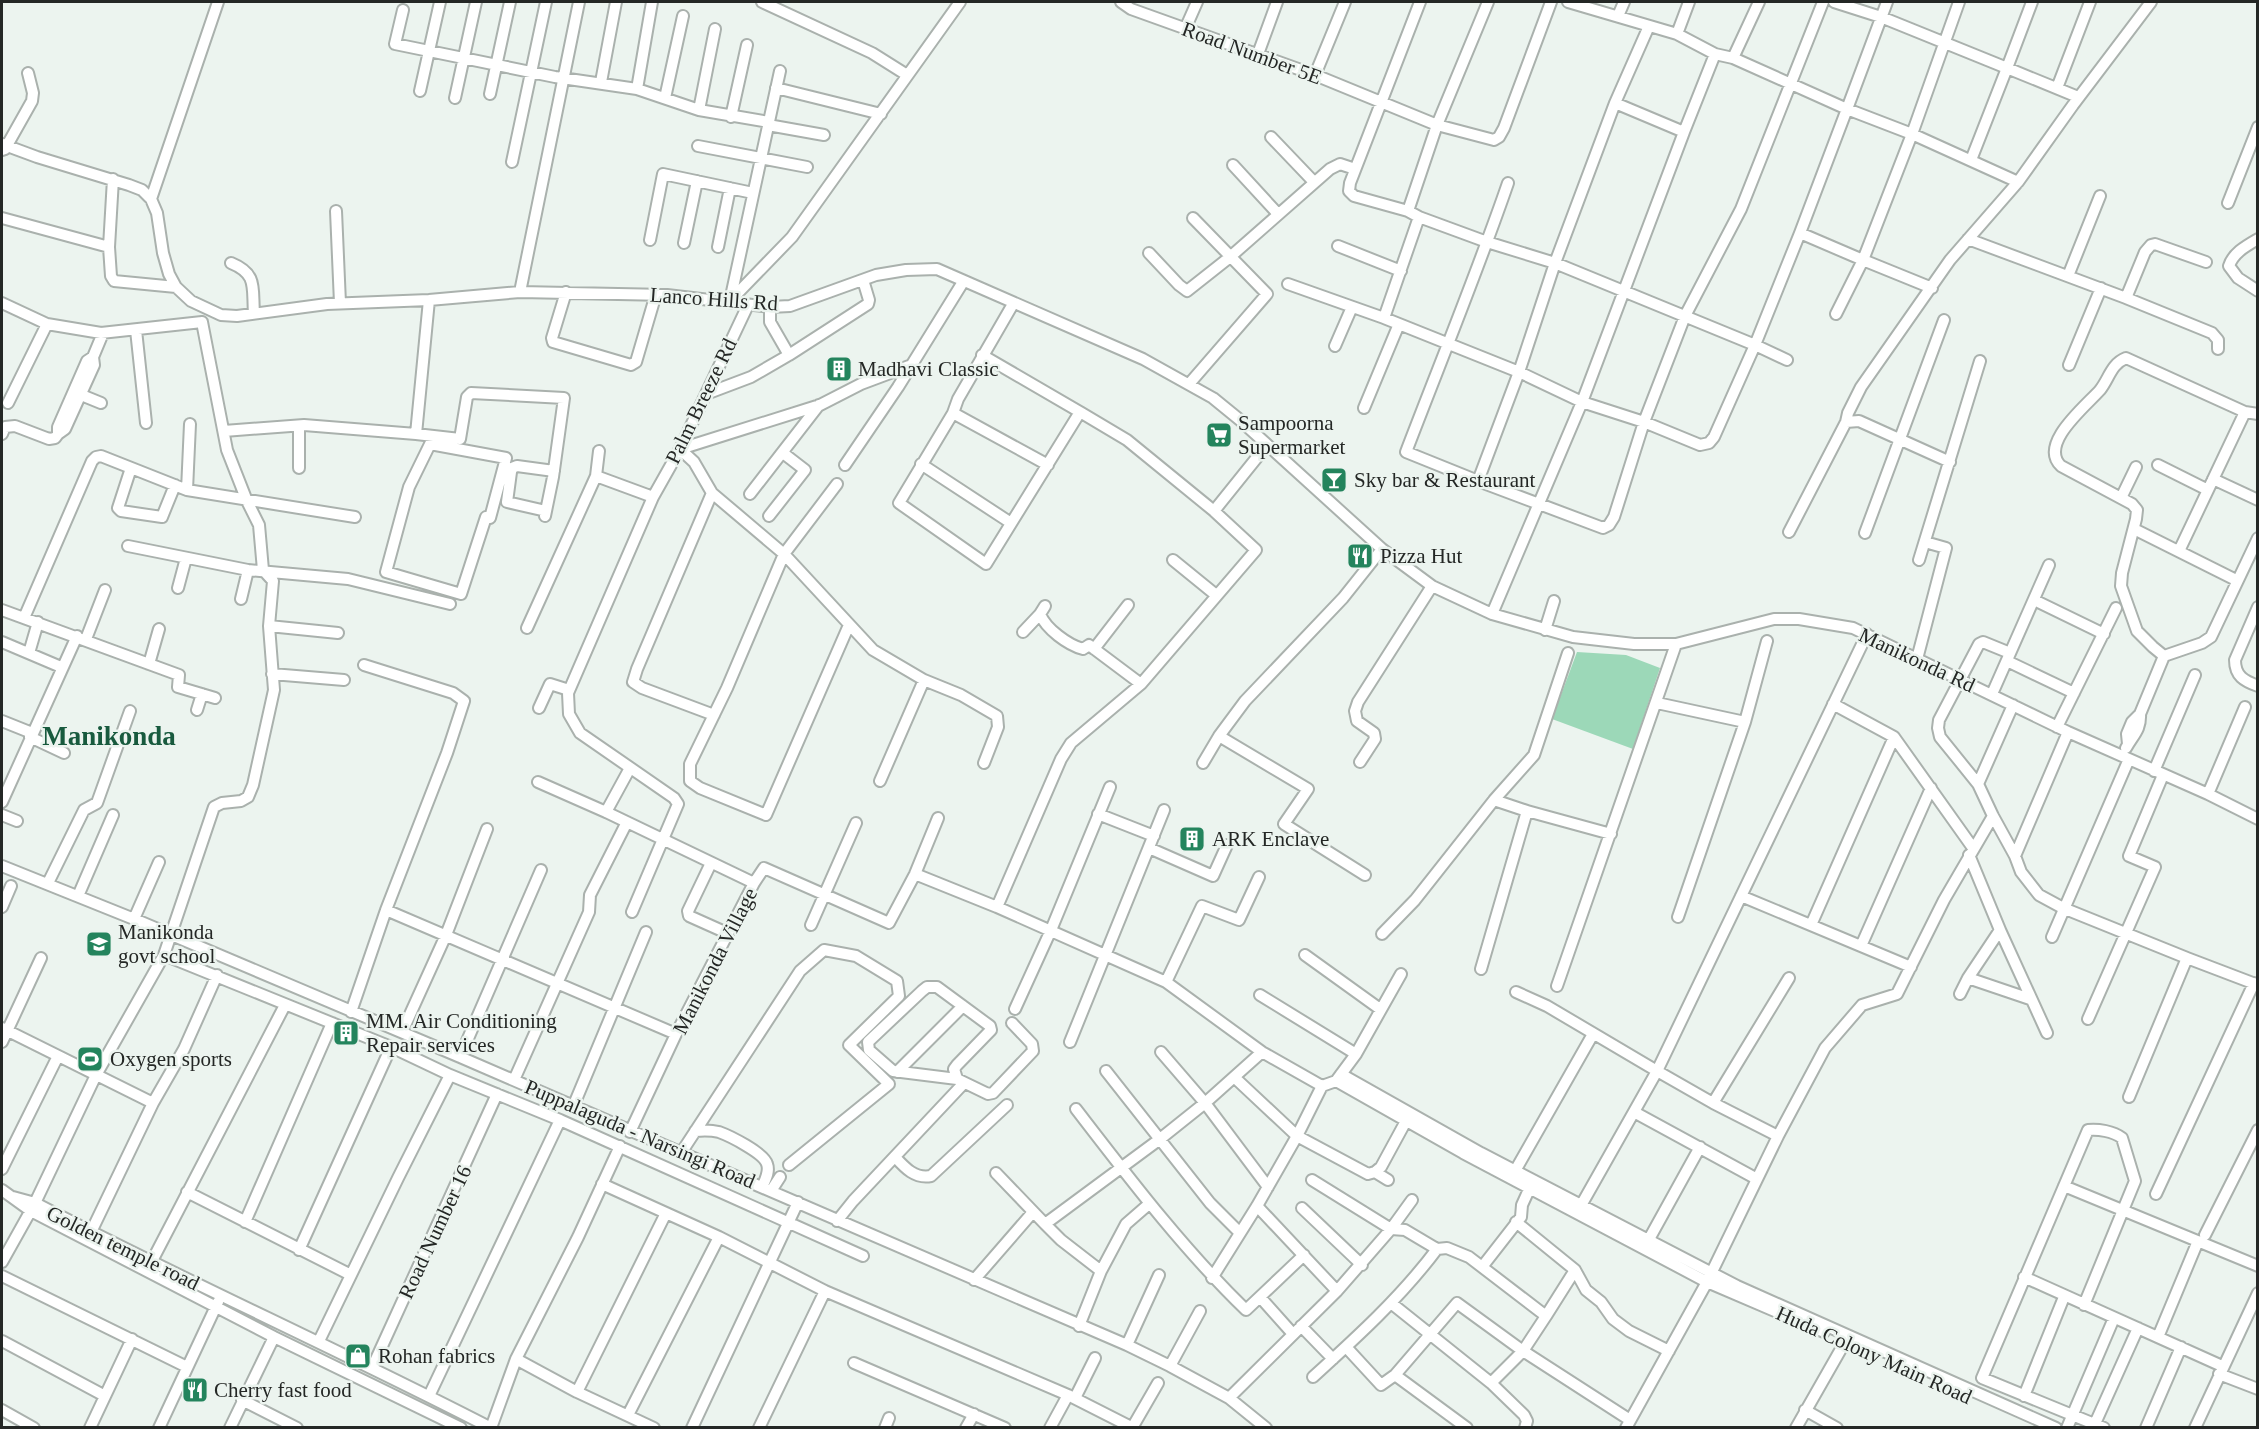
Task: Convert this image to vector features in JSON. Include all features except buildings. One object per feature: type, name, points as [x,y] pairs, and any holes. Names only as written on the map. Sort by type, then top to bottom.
[{"type":"street","points":[[151,199],[218,2]]},
{"type":"street","points":[[420,91],[440,2]]},
{"type":"street","points":[[455,98],[476,2]]},
{"type":"street","points":[[490,94],[510,2]]},
{"type":"street","points":[[512,162],[546,2]]},
{"type":"street","points":[[520,292],[579,2]]},
{"type":"street","points":[[601,82],[616,2]]},
{"type":"street","points":[[637,89],[652,2]]},
{"type":"street","points":[[730,301],[792,237],[960,2]]},
{"type":"street","points":[[1186,27],[1197,2]]},
{"type":"street","points":[[1258,54],[1277,2]]},
{"type":"street","points":[[1315,75],[1345,2]]},
{"type":"street","points":[[1420,2],[1355,169],[1349,191],[1354,196],[1408,211],[1487,242],[1555,263],[1787,360]]},
{"type":"street","points":[[1408,211],[1437,125],[1488,2]]},
{"type":"street","name":"Road Number 5E","points":[[1122,3],[1131,9],[1315,75],[1437,125],[1494,140],[1499,137],[1551,2]]},
{"type":"street","points":[[1568,2],[1677,34],[1715,54],[1733,58],[2018,182]]},
{"type":"street","points":[[1618,16],[1624,2]]},
{"type":"street","points":[[1677,34],[1689,2]]},
{"type":"street","points":[[1733,58],[1759,2]]},
{"type":"street","points":[[1508,183],[1406,452],[1603,528],[1609,525],[1614,517],[1644,423],[1685,316],[1741,209],[1823,2]]},
{"type":"street","points":[[1834,2],[1881,17],[2078,97]]},
{"type":"street","points":[[1288,284],[1384,318],[1519,372],[1582,402],[1644,423],[1695,444],[1708,443],[1714,437],[1755,345],[1887,2]]},
{"type":"street","points":[[1836,314],[1863,260],[1912,134],[1959,2]]},
{"type":"street","points":[[1971,160],[2032,2]]},
{"type":"street","points":[[2057,88],[2090,2]]},
{"type":"street","points":[[1789,532],[1861,387],[1950,260],[1973,241],[2078,97],[2151,2]]},
{"type":"street","points":[[767,3],[872,53],[907,75]]},
{"type":"street","points":[[403,10],[395,44],[531,72],[637,89],[699,110],[824,135]]},
{"type":"street","points":[[665,98],[683,16]]},
{"type":"street","points":[[1478,481],[1519,372],[1555,263],[1615,103],[1650,26]]},
{"type":"street","points":[[699,110],[715,29]]},
{"type":"street","points":[[731,117],[747,45]]},
{"type":"street","points":[[1492,614],[1582,402],[1715,54]]},
{"type":"street","points":[[730,301],[780,71]]},
{"type":"street","points":[[3,146],[32,101],[33,93],[28,74]]},
{"type":"street","points":[[776,88],[881,114]]},
{"type":"street","points":[[1615,103],[1684,132]]},
{"type":"street","points":[[2228,203],[2254,149],[2258,127]]},
{"type":"street","points":[[2,133],[3,146]]},
{"type":"street","points":[[1271,137],[1314,183]]},
{"type":"street","points":[[3,146],[113,179],[141,190],[151,199],[157,213],[169,274],[176,287]]},
{"type":"street","points":[[698,146],[807,167]]},
{"type":"street","points":[[1233,165],[1278,214]]},
{"type":"street","points":[[1149,253],[1187,291],[1230,257],[1334,166],[1344,165],[1355,169]]},
{"type":"street","points":[[650,240],[663,174],[753,193]]},
{"type":"street","points":[[113,179],[109,247],[111,276],[114,281],[176,287]]},
{"type":"street","points":[[684,243],[697,181]]},
{"type":"street","points":[[718,247],[730,188]]},
{"type":"street","points":[[2068,276],[2100,196]]},
{"type":"street","points":[[336,211],[340,303]]},
{"type":"street","points":[[1384,318],[1419,217]]},
{"type":"street","points":[[2,218],[109,247]]},
{"type":"street","points":[[1189,384],[1267,294],[1193,218]]},
{"type":"street","points":[[1800,233],[1932,288]]},
{"type":"street","points":[[2257,239],[2232,258],[2229,266],[2238,278],[2258,291]]},
{"type":"street","points":[[1973,241],[2101,288],[2212,333],[2218,340],[2218,349]]},
{"type":"street","points":[[2126,298],[2145,252],[2151,245],[2155,244],[2206,262]]},
{"type":"street","points":[[1338,246],[1401,271]]},
{"type":"street","points":[[231,263],[243,267],[251,277],[254,314]]},
{"type":"street","name":"Lanco Hills Rd","points":[[176,287],[191,301],[209,311],[220,315],[237,316],[340,303],[429,300],[520,292],[656,294],[770,307],[790,306],[863,279],[906,270],[937,269],[1143,359],[1213,398],[1382,549],[1432,586],[1492,614],[1549,632]]},
{"type":"street","points":[[706,394],[751,377],[868,304],[863,279]]},
{"type":"street","points":[[845,465],[898,387],[963,282]]},
{"type":"street","points":[[2069,365],[2101,288]]},
{"type":"street","points":[[566,292],[552,338],[553,342],[631,365],[636,362],[656,294]]},
{"type":"street","points":[[416,434],[429,300]]},
{"type":"street","points":[[2,303],[47,324],[103,333],[202,322]]},
{"type":"street","points":[[1013,304],[899,503],[986,564],[1080,412]]},
{"type":"street","name":"Palm Breeze Rd","points":[[569,690],[653,497],[680,449],[748,305]]},
{"type":"street","points":[[1335,346],[1352,306]]},
{"type":"street","points":[[770,307],[770,322],[789,355]]},
{"type":"street","points":[[2,1262],[33,1207],[96,1075],[164,955],[214,807],[222,803],[241,801],[248,796],[253,785],[274,690],[269,626],[273,581],[263,570],[259,525],[227,450],[202,322],[209,311]]},
{"type":"street","points":[[1865,532],[1944,320]]},
{"type":"street","points":[[8,403],[47,324]]},
{"type":"street","points":[[1364,408],[1399,324]]},
{"type":"street","points":[[136,330],[146,423]]},
{"type":"street","points":[[3,429],[15,426],[49,439],[55,438],[58,434],[58,426],[68,413],[77,393],[87,362],[93,357],[103,333]]},
{"type":"street","points":[[982,355],[1127,440],[1214,511],[1256,550],[1141,684],[1071,743],[1060,759],[997,907]]},
{"type":"street","points":[[2164,656],[2137,631],[2121,586],[2136,510],[2132,504],[2061,466],[2056,461],[2054,453],[2068,423],[2102,387],[2115,364],[2126,358],[2245,412],[2258,414]]},
{"type":"street","points":[[1919,560],[1980,362]]},
{"type":"street","points":[[909,366],[861,384],[820,405],[680,449],[694,462],[712,493],[784,554],[873,650],[924,680],[961,695],[997,716],[998,727],[984,763]]},
{"type":"street","points":[[77,393],[101,403]]},
{"type":"street","points":[[432,440],[460,439],[467,397],[471,393],[564,398],[554,471],[546,513],[507,502],[512,468],[517,466],[554,471]]},
{"type":"street","points":[[750,494],[820,405]]},
{"type":"street","points":[[953,412],[1048,465]]},
{"type":"street","points":[[2179,551],[2245,412]]},
{"type":"street","points":[[1847,417],[1950,462]]},
{"type":"street","points":[[187,490],[190,424]]},
{"type":"street","points":[[299,426],[299,468]]},
{"type":"street","points":[[225,431],[299,426],[416,434],[506,458],[490,518],[486,517],[461,594],[386,572],[409,487],[432,440]]},
{"type":"street","points":[[1214,511],[1267,445]]},
{"type":"street","points":[[527,628],[596,476],[599,451]]},
{"type":"street","points":[[769,516],[805,470],[783,453]]},
{"type":"street","points":[[24,618],[92,461],[96,457],[100,456],[187,490],[355,517]]},
{"type":"street","points":[[921,464],[1011,523]]},
{"type":"street","points":[[2158,465],[2208,490]]},
{"type":"street","points":[[2121,498],[2136,467]]},
{"type":"street","points":[[131,468],[118,508],[121,511],[162,517],[175,484]]},
{"type":"street","points":[[596,476],[653,497]]},
{"type":"street","points":[[2213,479],[2258,500]]},
{"type":"street","points":[[837,484],[784,554],[714,715],[690,764],[690,781],[700,788],[766,815],[849,625]]},
{"type":"street","points":[[712,493],[633,682],[642,688],[714,715]]},
{"type":"street","points":[[2134,529],[2236,580]]},
{"type":"street","points":[[2052,937],[2126,758],[2128,744],[2135,738],[2140,724],[2140,714],[2164,656],[2202,643],[2211,637],[2236,580],[2258,538]]},
{"type":"street","points":[[1917,658],[1946,548],[1925,542]]},
{"type":"street","points":[[128,546],[248,570],[348,579],[450,604]]},
{"type":"street","points":[[1203,763],[1245,701],[1343,598],[1382,549]]},
{"type":"street","points":[[178,588],[186,558]]},
{"type":"street","points":[[1173,560],[1216,595]]},
{"type":"street","points":[[1992,694],[2049,565]]},
{"type":"street","points":[[241,599],[248,570]]},
{"type":"street","points":[[1360,762],[1375,739],[1374,733],[1357,721],[1355,711],[1358,702],[1432,586]]},
{"type":"street","points":[[2,801],[61,667],[81,637],[105,590]]},
{"type":"street","points":[[1549,632],[1554,600]]},
{"type":"street","points":[[2034,600],[2104,634]]},
{"type":"street","points":[[1094,649],[1128,605]]},
{"type":"street","points":[[2258,607],[2235,660],[2235,667],[2238,675],[2245,681],[2258,686]]},
{"type":"street","points":[[2057,727],[2116,608]]},
{"type":"street","points":[[2,610],[81,637],[179,675],[178,687],[215,698]]},
{"type":"street","points":[[1023,632],[1043,610],[1043,621],[1073,646],[1083,649],[1089,645],[1141,684]]},
{"type":"street","name":"Manikonda Rd","points":[[1549,632],[1604,641],[1671,644],[1774,620],[1822,621],[1853,628],[2057,727],[2208,794],[2258,819]]},
{"type":"street","points":[[29,653],[38,622]]},
{"type":"street","points":[[269,626],[338,633]]},
{"type":"street","points":[[149,664],[159,629]]},
{"type":"street","points":[[1579,1208],[1657,1071],[1867,634]]},
{"type":"street","points":[[1678,917],[1745,722],[1767,641]]},
{"type":"street","points":[[2,642],[61,667]]},
{"type":"street","points":[[2074,693],[1983,642],[1979,644],[1960,679],[1939,720],[1938,728],[1940,737],[1978,784],[2021,872],[2039,896],[2063,908],[2256,984],[2156,1194]]},
{"type":"street","points":[[1557,986],[1657,703],[1671,644]]},
{"type":"street","points":[[1382,934],[1415,900],[1494,800],[1534,755],[1568,653]]},
{"type":"street","points":[[351,1012],[386,910],[447,753],[464,701],[453,693],[364,665]]},
{"type":"street","points":[[272,674],[344,680]]},
{"type":"street","points":[[2088,1020],[2155,867],[2129,856],[2195,675]]},
{"type":"street","points":[[880,781],[924,680]]},
{"type":"street","points":[[539,708],[550,684],[569,690],[567,705],[569,714],[580,733],[674,798],[678,804],[632,912]]},
{"type":"street","points":[[197,710],[202,694]]},
{"type":"street","points":[[1657,703],[1745,722]]},
{"type":"street","points":[[1833,704],[1894,737],[1931,788],[1971,852],[2000,930],[2047,1033]]},
{"type":"street","points":[[1978,784],[2013,705]]},
{"type":"street","points":[[2208,794],[2245,707]]},
{"type":"street","points":[[48,883],[84,810],[97,803],[130,711]]},
{"type":"street","points":[[2,721],[64,753]]},
{"type":"street","points":[[2015,856],[2068,732]]},
{"type":"street","points":[[1220,736],[1308,789],[1284,824],[1365,875]]},
{"type":"street","points":[[1811,925],[1894,737]]},
{"type":"street","points":[[606,812],[630,768]]},
{"type":"street","points":[[538,782],[754,883]]},
{"type":"street","points":[[1015,1009],[1051,930],[1110,787]]},
{"type":"street","points":[[1861,946],[1931,788]]},
{"type":"street","points":[[1494,800],[1611,834]]},
{"type":"street","points":[[1070,1042],[1164,810]]},
{"type":"street","points":[[1481,969],[1527,810]]},
{"type":"street","points":[[78,896],[113,814]]},
{"type":"street","points":[[1098,814],[1154,836]]},
{"type":"street","points":[[2,815],[17,821]]},
{"type":"street","points":[[1346,1347],[1381,1385],[1395,1375],[1457,1303],[1628,1424],[1710,1278],[1757,1179],[1825,1048],[1862,1005],[1897,994],[1944,900],[1993,816]]},
{"type":"street","points":[[938,818],[915,874],[1051,930],[1166,982],[1262,1052],[1322,1086]]},
{"type":"street","points":[[514,1080],[589,912],[590,895],[627,822]]},
{"type":"street","points":[[812,925],[856,823]]},
{"type":"street","points":[[402,1032],[446,935],[487,830]]},
{"type":"street","points":[[1149,848],[1213,876],[1227,845]]},
{"type":"street","points":[[134,919],[159,862]]},
{"type":"street","points":[[711,863],[688,911],[689,916],[727,933]]},
{"type":"street","name":"Puppalaguda - Narsingi Road","points":[[2,866],[48,883],[402,1032],[1127,1345],[1229,1398],[1266,1428]]},
{"type":"street","name":"Manikonda Village","points":[[630,1132],[727,933],[764,868],[889,923],[915,874]]},
{"type":"street","points":[[460,1057],[541,870]]},
{"type":"street","points":[[1166,982],[1202,906],[1239,920],[1259,877]]},
{"type":"street","points":[[2,907],[11,886]]},
{"type":"street","points":[[1742,896],[1911,967]]},
{"type":"street","points":[[386,910],[676,1034]]},
{"type":"street","points":[[1960,994],[2000,930]]},
{"type":"street","points":[[573,1107],[646,932]]},
{"type":"street","points":[[681,1153],[800,971],[824,950],[856,956],[897,981],[899,996],[849,1045],[889,1084],[789,1165]]},
{"type":"street","points":[[164,955],[391,1047],[450,1076],[620,1146],[864,1256]]},
{"type":"street","points":[[1305,955],[1380,1009]]},
{"type":"street","points":[[2,1042],[4,1029],[41,958]]},
{"type":"street","points":[[2129,1097],[2187,958]]},
{"type":"street","points":[[1212,1278],[1268,1187],[1322,1086],[1339,1078],[1356,1054],[1401,974]]},
{"type":"street","points":[[91,1232],[153,1103],[184,1049],[217,975]]},
{"type":"street","points":[[1713,1103],[1789,978]]},
{"type":"street","points":[[1968,978],[2030,999]]},
{"type":"street","points":[[961,1081],[954,1069],[991,1030],[990,1026],[937,987],[927,987],[868,1042],[867,1046],[873,1053],[897,1072],[961,1081],[983,1093],[993,1093],[1032,1054],[1032,1044],[1012,1023]]},
{"type":"street","points":[[1516,992],[1547,1006],[1713,1103],[1779,1137]]},
{"type":"street","points":[[1260,995],[1356,1054]]},
{"type":"street","points":[[152,1261],[285,1005]]},
{"type":"street","points":[[897,1072],[963,1006]]},
{"type":"street","points":[[245,1222],[332,1023]]},
{"type":"street","points":[[4,1029],[153,1103]]},
{"type":"street","points":[[1515,1171],[1593,1034]]},
{"type":"street","points":[[299,1250],[391,1047]]},
{"type":"street","points":[[1161,1052],[1205,1103],[1268,1187]]},
{"type":"street","points":[[1045,1224],[1160,1139],[1205,1103],[1262,1052]]},
{"type":"street","points":[[2,1169],[58,1056]]},
{"type":"street","points":[[1106,1071],[1210,1203],[1240,1233]]},
{"type":"street","points":[[319,1341],[450,1076]]},
{"type":"street","points":[[1234,1077],[1297,1136],[1368,1174],[1375,1173],[1388,1180]]},
{"type":"street","points":[[1339,1078],[1515,1171],[1532,1184]]},
{"type":"street","points":[[1339,1078],[1406,1121],[1579,1208],[1710,1278],[2040,1426],[2056,1428]]},
{"type":"street","points":[[837,1221],[961,1081]]},
{"type":"street","name":"Road Number 16","points":[[372,1368],[497,1094]]},
{"type":"street","points":[[895,1157],[910,1172],[924,1177],[931,1176],[1007,1105]]},
{"type":"street","points":[[1076,1109],[1149,1204],[1212,1278],[1246,1310],[1304,1256]]},
{"type":"street","points":[[1634,1112],[1757,1179]]},
{"type":"street","points":[[429,1396],[560,1120]]},
{"type":"street","points":[[1375,1173],[1381,1167],[1406,1121]]},
{"type":"street","points":[[2084,1305],[2135,1181],[2121,1138],[2116,1133],[2088,1130],[1982,1377],[2097,1426],[2138,1328]]},
{"type":"street","points":[[2158,1336],[2201,1238],[2258,1130]]},
{"type":"street","points":[[695,1131],[720,1132],[764,1159],[768,1168],[767,1189]]},
{"type":"street","points":[[491,1428],[516,1359],[620,1146]]},
{"type":"street","points":[[1648,1241],[1700,1147]]},
{"type":"street","points":[[996,1173],[1045,1224],[1101,1271]]},
{"type":"street","points":[[767,1189],[780,1177]]},
{"type":"street","points":[[1312,1180],[1391,1229],[1405,1230],[1437,1249],[1447,1248],[1459,1251],[1546,1316]]},
{"type":"street","points":[[602,1184],[719,1237],[825,1291],[1072,1396],[1132,1427],[1158,1383]]},
{"type":"street","points":[[1482,1267],[1521,1217],[1522,1205],[1532,1184]]},
{"type":"street","points":[[2064,1186],[2201,1238],[2258,1266]]},
{"type":"street","name":"Golden temple road","points":[[2,1190],[218,1301],[319,1341],[491,1428]]},
{"type":"street","points":[[187,1192],[351,1275]]},
{"type":"street","points":[[1229,1398],[1362,1265],[1412,1200]]},
{"type":"street","points":[[692,1428],[798,1202]]},
{"type":"street","points":[[1079,1326],[1101,1271],[1126,1224],[1149,1204]]},
{"type":"street","points":[[1257,1206],[1337,1291]]},
{"type":"street","name":"Golden temple road","points":[[33,1207],[152,1261],[274,1337],[461,1428]]},
{"type":"street","points":[[1302,1208],[1362,1265]]},
{"type":"street","points":[[1579,1208],[1648,1241],[1710,1278]]},
{"type":"street","points":[[974,1280],[1034,1212]]},
{"type":"street","points":[[577,1392],[666,1213]]},
{"type":"street","points":[[1516,1222],[1575,1270],[1586,1290],[1601,1302],[1613,1319],[1629,1331],[1669,1351]]},
{"type":"street","points":[[628,1415],[719,1237]]},
{"type":"street","points":[[1313,1377],[1391,1303],[1420,1273],[1437,1249]]},
{"type":"street","points":[[1491,1383],[1523,1351],[1575,1270]]},
{"type":"street","points":[[1127,1345],[1159,1275]]},
{"type":"street","points":[[2,1276],[187,1367]]},
{"type":"street","points":[[2024,1277],[2064,1297],[2181,1347],[2258,1389]]},
{"type":"street","name":"Huda Colony Main Road","points":[[1710,1278],[1845,1342],[2040,1426]]},
{"type":"street","points":[[759,1428],[825,1291]]},
{"type":"street","points":[[2195,1428],[2258,1293]]},
{"type":"street","points":[[1260,1297],[1333,1359]]},
{"type":"street","points":[[2024,1396],[2064,1297]]},
{"type":"street","points":[[159,1428],[218,1301]]},
{"type":"street","points":[[1391,1303],[1491,1383],[1524,1415],[1527,1422],[1525,1428]]},
{"type":"street","points":[[1170,1366],[1200,1311]]},
{"type":"street","points":[[2067,1428],[2114,1318]]},
{"type":"street","points":[[230,1428],[274,1337]]},
{"type":"street","points":[[90,1428],[132,1339]]},
{"type":"street","points":[[2,1341],[105,1396]]},
{"type":"street","points":[[1796,1428],[1845,1342]]},
{"type":"street","points":[[2146,1428],[2181,1347]]},
{"type":"street","points":[[1050,1428],[1095,1358]]},
{"type":"street","points":[[516,1359],[577,1392],[654,1428]]},
{"type":"street","points":[[854,1363],[1005,1428]]},
{"type":"street","points":[[1395,1375],[1467,1428]]},
{"type":"street","points":[[242,1400],[297,1428]]},
{"type":"street","points":[[2,1410],[34,1428]]},
{"type":"street","points":[[1805,1410],[1837,1428]]},
{"type":"street","points":[[966,1428],[974,1414]]},
{"type":"green space","points":[[1577,652],[1626,655],[1660,668],[1633,749],[1552,719]]},
{"type":"place","name":"Madhavi Classic","points":[[839,369]]},
{"type":"place","name":"Sampoorna Supermarket","points":[[1219,435]]},
{"type":"place","name":"Sky bar & Restaurant","points":[[1334,480]]},
{"type":"place","name":"Pizza Hut","points":[[1360,556]]},
{"type":"place","name":"ARK Enclave","points":[[1192,839]]},
{"type":"place","name":"Manikonda govt school","points":[[99,944]]},
{"type":"place","name":"MM. Air Conditioning Repair services","points":[[346,1033]]},
{"type":"place","name":"Oxygen sports","points":[[90,1059]]},
{"type":"place","name":"Rohan fabrics","points":[[358,1356]]},
{"type":"place","name":"Cherry fast food","points":[[195,1390]]},
{"type":"district","name":"Manikonda","points":[[109,736]]}]
